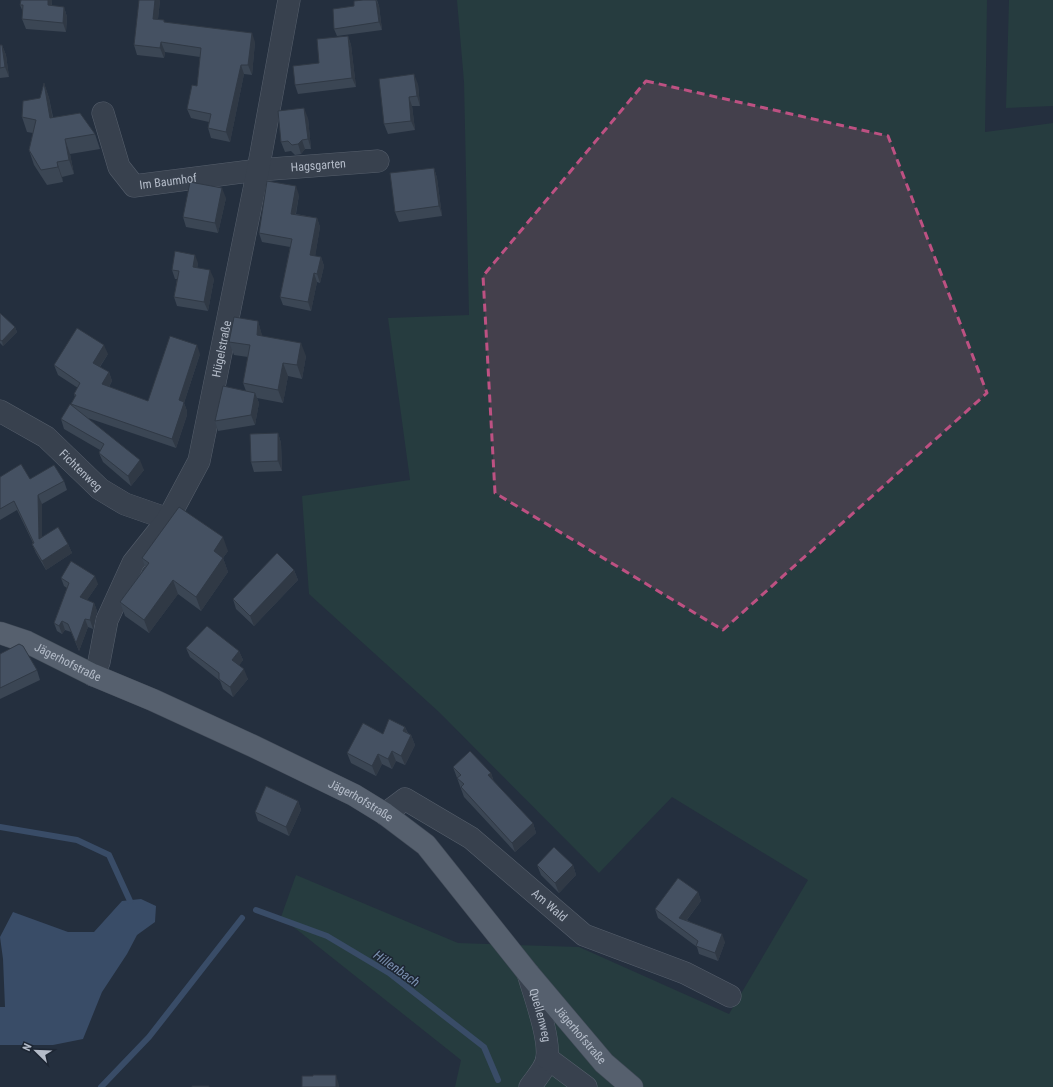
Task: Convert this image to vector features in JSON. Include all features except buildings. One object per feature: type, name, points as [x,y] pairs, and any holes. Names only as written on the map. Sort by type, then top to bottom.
[{"type":"main road","name":"Jägerhofstraße","points":[[0,633],[27,642],[93,675],[153,700],[253,746],[354,795],[386,814],[426,845],[528,973],[604,1063],[632,1087]]},
{"type":"street","name":"Hügelstraße","points":[[93,675],[99,662],[107,620],[133,563],[168,519],[199,461],[258,170],[289,0]]},
{"type":"street","name":"Im Baumhof","points":[[103,113],[120,167],[134,186],[258,170]]},
{"type":"street","name":"Hagsgarten","points":[[258,170],[378,161]]},
{"type":"street","name":"Fichtenweg","points":[[0,411],[46,437],[100,488],[125,504],[168,519]]},
{"type":"street","name":"Am Wald","points":[[386,814],[405,799],[471,838],[584,935],[685,972],[730,996]]},
{"type":"street","name":"Quellenweg","points":[[528,973],[546,1039],[547,1058],[542,1071],[530,1087]]},
{"type":"street","name":"Quellenweg","points":[[547,1058],[586,1087]]},
{"type":"highlighted area","points":[[646,81],[888,136],[987,393],[723,630],[495,493],[483,276]]},
{"type":"green space","points":[[457,0],[987,0],[985,132],[1053,123],[1053,1087],[455,1087],[461,1060],[281,917],[296,875],[458,943],[579,947],[729,1014],[808,880],[672,797],[599,873],[439,712],[309,594],[302,496],[410,480],[388,318],[469,315],[464,82]]},
{"type":"green space","points":[[1009,0],[1053,0],[1053,106],[1006,108]]},
{"type":"water","points":[[141,899],[156,906],[155,922],[137,935],[127,954],[102,992],[83,1039],[53,1045],[0,1045],[0,1007],[5,1007],[3,959],[0,937],[13,912],[68,932],[94,932],[122,901]]},
{"type":"waterway","points":[[0,827],[77,840],[109,855],[130,901]]},
{"type":"waterway","name":"Hillenbach","points":[[256,910],[327,936],[389,973],[484,1047],[498,1080]]},
{"type":"waterway","name":"Hillenbach","points":[[101,1087],[149,1037],[242,918]]}]
